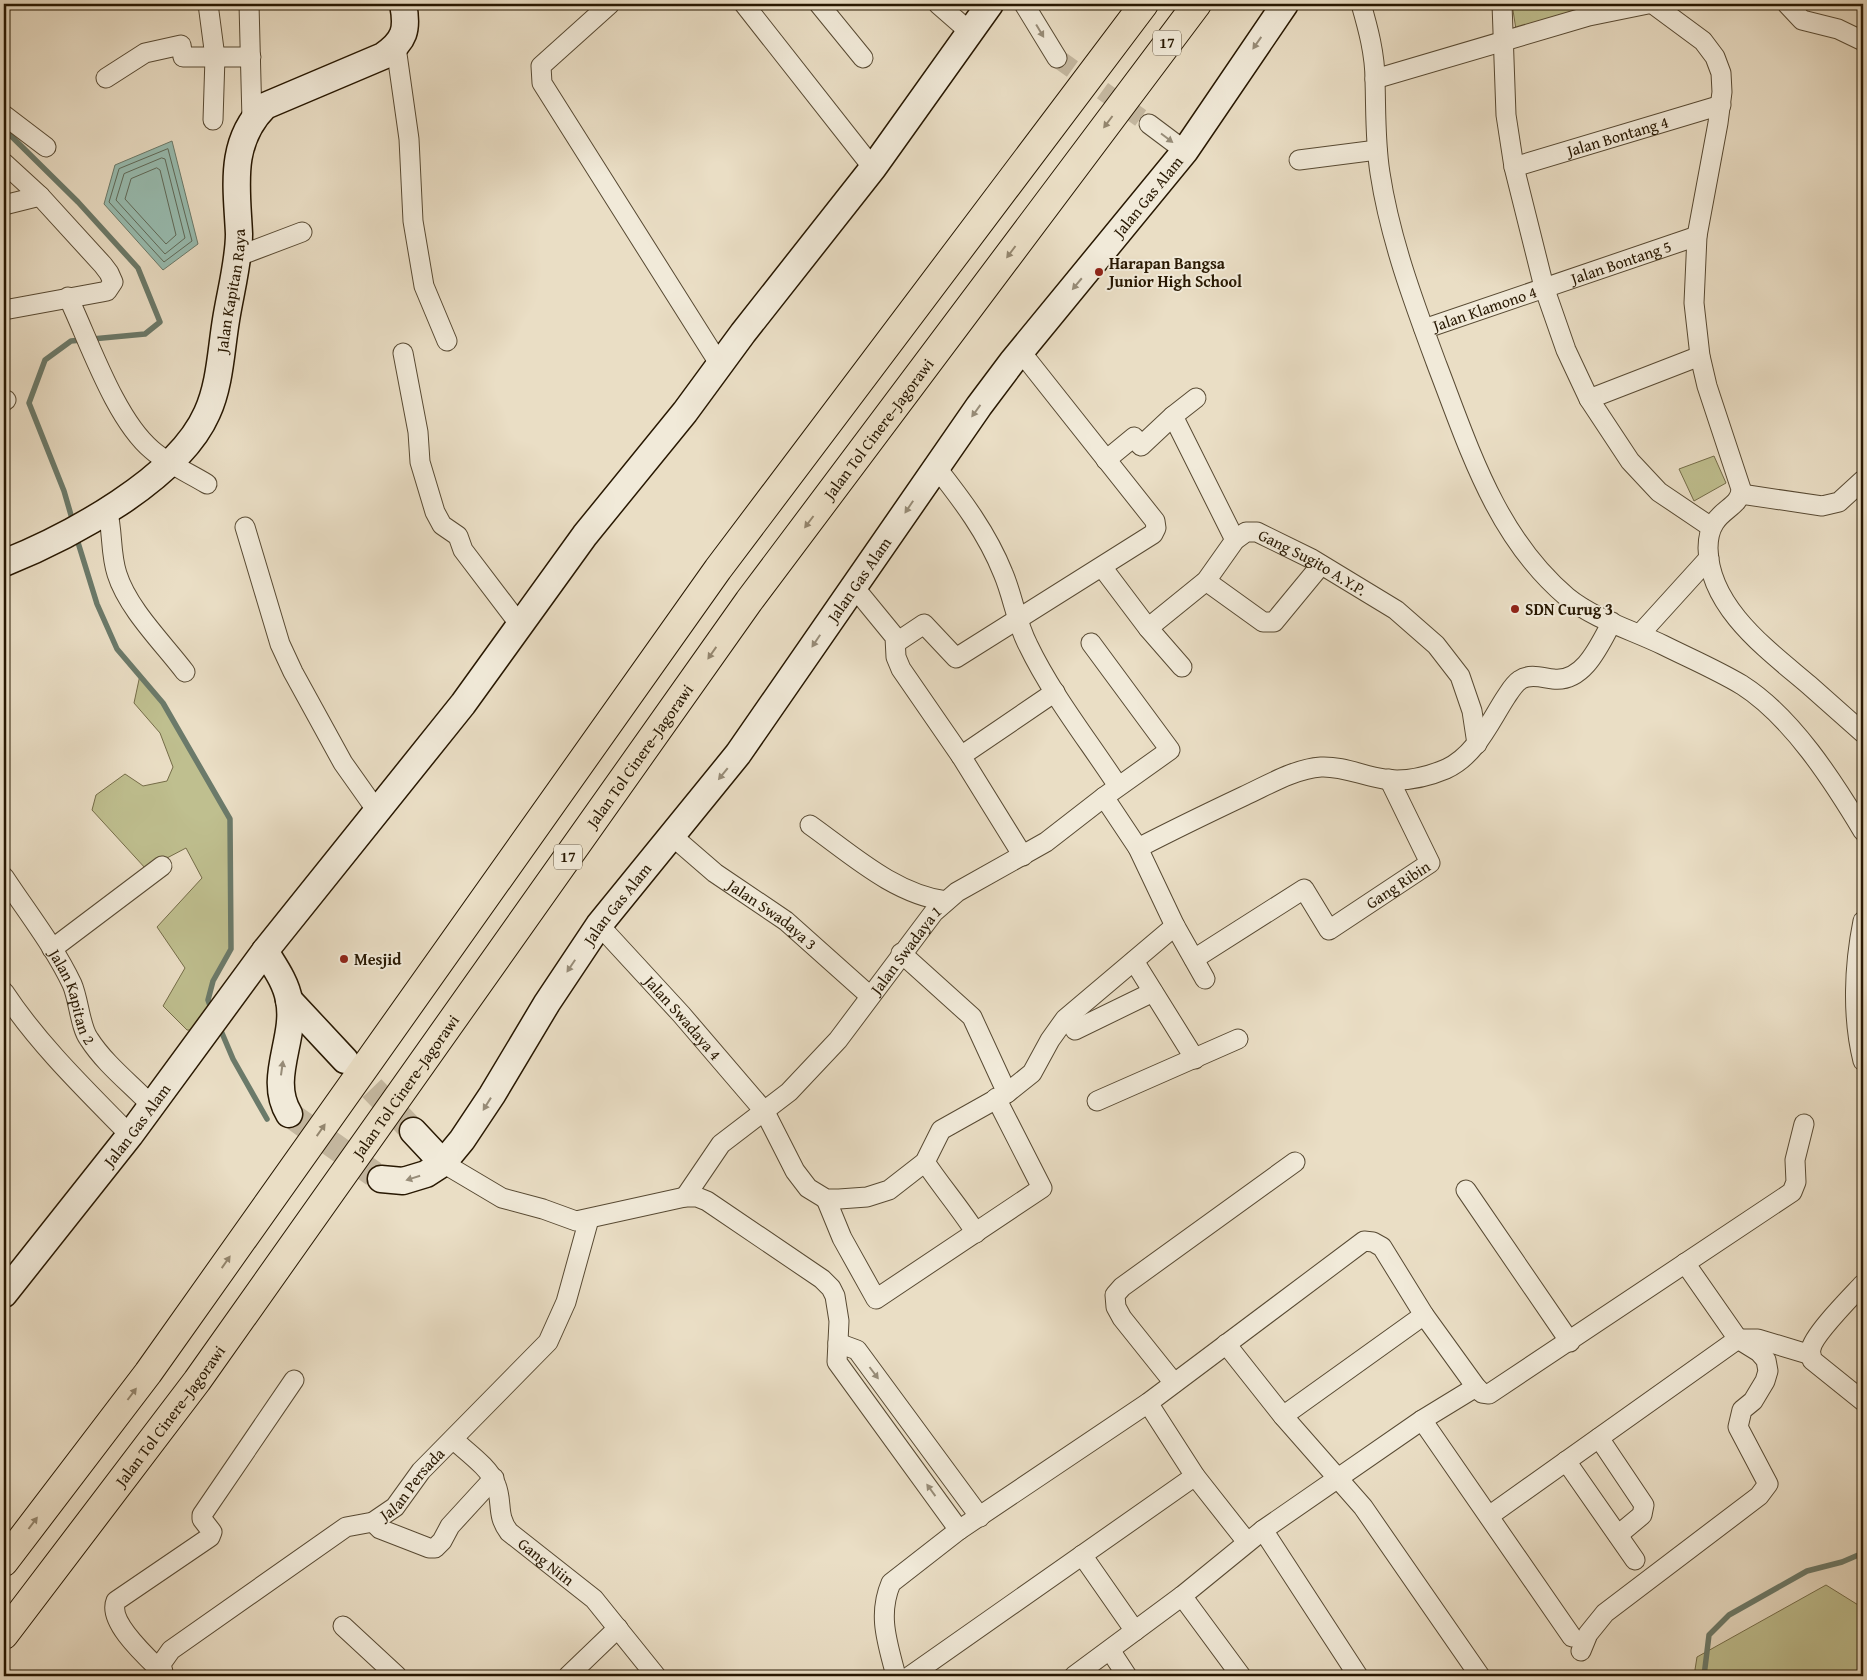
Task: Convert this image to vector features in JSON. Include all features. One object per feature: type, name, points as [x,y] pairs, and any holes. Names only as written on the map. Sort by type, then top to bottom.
[{"type":"highway","points":[[1107,52],[1138,4]]},
{"type":"highway","name":"17","points":[[4,1562],[148,1373],[718,569],[1144,4]]},
{"type":"highway","name":"Jalan Tol Cinere–Jagorawi","points":[[4,1635],[196,1381],[749,601],[1197,4]]},
{"type":"highway","points":[[1138,83],[1209,4]]},
{"type":"main road","points":[[396,47],[401,40],[404,29],[403,4]]},
{"type":"main road","name":"Jalan Gas Alam","points":[[4,1294],[130,1135],[265,951],[463,704],[585,535],[680,418],[873,168],[990,4]]},
{"type":"main road","name":"Jalan Gas Alam","points":[[381,1179],[404,1181],[426,1174],[443,1163],[476,1121],[547,1003],[599,926],[738,754],[936,467],[1021,352],[1185,151],[1285,4]]},
{"type":"main road","name":"Jalan Kapitan Raya","points":[[4,563],[58,538],[97,516],[171,463],[193,438],[211,402],[239,234],[235,172],[240,146],[252,120],[265,106],[274,101],[362,65],[396,47]]},
{"type":"main road","points":[[265,951],[282,981],[289,1000],[290,1020],[281,1080],[284,1106],[289,1114]]},
{"type":"main road","points":[[289,1000],[345,1060]]},
{"type":"main road","points":[[413,1131],[443,1163]]},
{"type":"street","points":[[208,4],[215,57],[213,120]]},
{"type":"street","points":[[250,4],[252,120]]},
{"type":"street","points":[[610,4],[541,66],[542,83],[720,365]]},
{"type":"street","points":[[744,4],[873,168]]},
{"type":"street","points":[[819,4],[863,58]]},
{"type":"street","points":[[938,4],[970,32]]},
{"type":"street","points":[[1024,4],[1057,58]]},
{"type":"street","points":[[1361,4],[1376,79],[1374,105],[1377,150],[1390,225],[1424,329],[1475,462],[1510,533],[1537,568],[1570,599],[1612,622],[1728,678],[1759,698],[1807,750],[1863,831]]},
{"type":"street","points":[[1502,4],[1505,41],[1506,115],[1514,167],[1544,287],[1566,350],[1589,399],[1630,461],[1660,492],[1710,527]]},
{"type":"street","points":[[1376,79],[1589,16],[1648,4]]},
{"type":"street","points":[[1653,4],[1691,29],[1711,50],[1721,73],[1721,105],[1697,236],[1694,288],[1700,356],[1718,422],[1737,471],[1741,494],[1738,501],[1716,519],[1710,527],[1709,558],[1718,587],[1734,613],[1781,663],[1863,733]]},
{"type":"street","points":[[1787,4],[1802,20],[1838,29],[1863,41]]},
{"type":"street","points":[[106,78],[145,53],[181,45],[183,57],[251,57]]},
{"type":"street","points":[[396,47],[409,139],[413,221],[424,286],[447,341]]},
{"type":"street","name":"Jalan Bontang 4","points":[[1514,167],[1721,105]]},
{"type":"street","points":[[4,115],[46,147]]},
{"type":"street","points":[[1149,124],[1185,151]]},
{"type":"street","points":[[1299,160],[1377,150]]},
{"type":"street","points":[[4,162],[40,196],[112,277],[112,286],[107,291],[4,310]]},
{"type":"street","points":[[4,205],[40,196]]},
{"type":"street","points":[[236,257],[302,232]]},
{"type":"street","name":"Jalan Bontang 5","points":[[1544,287],[1697,236]]},
{"type":"street","name":"Jalan Klamono 4","points":[[1424,329],[1544,287]]},
{"type":"street","points":[[68,297],[95,360],[134,430],[152,451],[207,484]]},
{"type":"street","points":[[896,642],[924,624],[956,658],[1018,621],[1153,534],[1156,528],[1155,522],[1021,352]]},
{"type":"street","points":[[403,353],[418,432],[420,462],[435,512],[442,525],[458,536],[463,550],[520,625]]},
{"type":"street","points":[[1589,399],[1700,356]]},
{"type":"street","points":[[1106,460],[1134,437],[1142,446],[1173,416],[1196,398]]},
{"type":"street","points":[[1173,416],[1235,540]]},
{"type":"street","points":[[936,467],[965,504],[992,549],[1004,574],[1027,644],[1111,791],[1175,926],[1205,979]]},
{"type":"street","points":[[1741,494],[1822,506],[1839,502],[1863,480]]},
{"type":"street","points":[[97,516],[121,586],[129,600],[185,672]]},
{"type":"street","points":[[244,527],[280,644],[289,664],[343,763],[377,811]]},
{"type":"street","name":"Gang Sugito A.Y.P.","points":[[1148,628],[1206,581],[1235,540],[1246,532],[1257,532],[1321,566],[1396,610],[1436,645],[1460,676],[1472,710],[1477,744]]},
{"type":"street","points":[[1640,634],[1709,558]]},
{"type":"street","points":[[1102,566],[1148,628],[1182,667]]},
{"type":"street","points":[[1206,581],[1263,622],[1274,622],[1321,566]]},
{"type":"street","points":[[854,587],[895,637],[896,657],[901,669],[961,756],[1023,856]]},
{"type":"street","points":[[1138,848],[1254,791],[1292,774],[1307,770],[1322,767],[1389,780],[1414,779],[1448,768],[1477,744],[1511,690],[1521,679],[1532,676],[1556,680],[1568,678],[1599,648],[1612,622]]},
{"type":"street","name":"Jalan Swadaya 1","points":[[685,1197],[721,1144],[789,1092],[817,1064],[934,912],[946,901],[977,880],[1023,856],[1068,826],[1111,791],[1170,750],[1091,643]]},
{"type":"street","points":[[961,756],[1055,692]]},
{"type":"street","name":"Gang Ribin","points":[[1194,959],[1304,888],[1328,930],[1430,863],[1389,780]]},
{"type":"street","points":[[810,825],[888,880],[915,894],[946,901]]},
{"type":"street","name":"Jalan Swadaya 3","points":[[672,835],[715,873],[786,921],[870,996]]},
{"type":"street","points":[[52,949],[162,866]]},
{"type":"street","name":"Jalan Kapitan 2","points":[[4,877],[52,949],[78,998],[87,1037],[97,1050],[152,1106]]},
{"type":"street","points":[[1863,922],[1856,976],[1858,1019],[1863,1061]]},
{"type":"street","name":"Jalan Swadaya 4","points":[[599,926],[681,1014],[765,1112],[795,1171],[808,1188],[826,1199]]},
{"type":"street","points":[[901,953],[972,1017],[1001,1096],[1042,1188],[876,1299],[842,1238],[826,1199],[867,1197],[889,1190],[925,1162],[942,1130],[1001,1096],[1032,1073],[1050,1040],[1065,1019],[1175,926]]},
{"type":"street","points":[[1134,961],[1195,1059]]},
{"type":"street","points":[[1075,1030],[1153,992]]},
{"type":"street","points":[[7,1005],[78,1083],[130,1135]]},
{"type":"street","points":[[1097,1101],[1238,1039]]},
{"type":"street","points":[[896,1676],[883,1623],[885,1596],[891,1584],[959,1530],[1148,1403],[1364,1241],[1373,1242],[1382,1247],[1424,1315],[1476,1387],[1482,1393],[1489,1394],[1570,1342],[1684,1263],[1792,1192],[1796,1182],[1796,1160],[1804,1124]]},
{"type":"street","points":[[925,1162],[941,1186],[960,1206],[976,1233]]},
{"type":"street","points":[[1174,1383],[1122,1318],[1116,1307],[1115,1295],[1122,1287],[1295,1162]]},
{"type":"street","points":[[443,1163],[502,1198],[543,1209],[576,1221],[652,1203],[685,1197],[697,1197],[708,1201],[822,1279],[831,1288],[837,1307],[837,1362],[959,1530]]},
{"type":"street","points":[[1466,1190],[1570,1342]]},
{"type":"street","name":"Jalan Persada","points":[[163,1674],[161,1664],[171,1650],[346,1527],[373,1522],[394,1507],[421,1471],[454,1440],[542,1349],[554,1334],[562,1315],[589,1219]]},
{"type":"street","points":[[1422,1420],[1576,1644],[1588,1634],[1605,1613],[1767,1488],[1768,1484],[1763,1472],[1738,1427],[1742,1410],[1753,1401],[1765,1381],[1768,1371],[1766,1360],[1759,1352],[1738,1339],[1684,1263]]},
{"type":"street","points":[[1863,1284],[1817,1337],[1810,1354],[1812,1360],[1863,1401]]},
{"type":"street","points":[[1283,1416],[1424,1315]]},
{"type":"street","points":[[1489,1516],[1738,1339],[1758,1339],[1810,1354]]},
{"type":"street","points":[[838,1343],[857,1350],[980,1517]]},
{"type":"street","points":[[1226,1344],[1283,1416],[1337,1480],[1363,1507],[1480,1676]]},
{"type":"street","points":[[163,1674],[131,1640],[114,1611],[116,1601],[210,1538],[212,1532],[202,1519],[202,1514],[294,1380]]},
{"type":"street","points":[[1074,1676],[1182,1596],[1263,1530],[1422,1420],[1476,1387]]},
{"type":"street","points":[[1148,1403],[1195,1476],[1247,1542]]},
{"type":"street","points":[[1599,1438],[1644,1505],[1642,1516],[1618,1535]]},
{"type":"street","points":[[373,1522],[380,1529],[429,1548],[435,1548],[442,1541],[450,1526],[494,1478],[454,1440]]},
{"type":"street","points":[[1566,1462],[1635,1560]]},
{"type":"street","points":[[910,1676],[1195,1476]]},
{"type":"street","name":"Gang Niin","points":[[494,1478],[499,1497],[500,1519],[508,1532],[594,1599],[656,1676]]},
{"type":"street","points":[[1263,1530],[1358,1676]]},
{"type":"street","points":[[1082,1555],[1135,1631]]},
{"type":"street","points":[[1182,1596],[1241,1676]]},
{"type":"street","points":[[343,1626],[397,1676]]},
{"type":"street","points":[[568,1676],[618,1628]]},
{"type":"street","points":[[1110,1650],[1127,1676]]},
{"type":"green space","points":[[1512,4],[1587,4],[1589,19],[1517,36]]},
{"type":"green space","points":[[1714,456],[1726,483],[1694,501],[1679,469]]},
{"type":"green space","points":[[140,675],[163,703],[230,819],[231,949],[213,981],[208,1000],[206,1031],[187,1030],[163,1006],[185,968],[157,927],[202,878],[186,848],[146,869],[92,810],[96,795],[125,774],[143,786],[167,781],[173,767],[160,733],[134,703]]},
{"type":"green space","points":[[1826,1585],[1863,1608],[1863,1676],[1694,1676],[1697,1657]]},
{"type":"water","points":[[172,141],[198,244],[163,270],[104,204],[115,165]]},
{"type":"waterway","points":[[4,129],[78,202],[138,268],[160,322],[145,334],[71,341],[45,360],[29,403],[64,491],[73,522]]},
{"type":"waterway","points":[[76,536],[97,604],[117,649],[163,703],[230,819],[231,949],[213,981],[208,1000],[212,1011]]},
{"type":"waterway","points":[[219,1026],[233,1059],[267,1119]]},
{"type":"waterway","points":[[1704,1676],[1709,1635],[1729,1615],[1807,1571],[1842,1562],[1863,1553]]},
{"type":"tunnel","points":[[1057,58],[1149,124]]},
{"type":"tunnel","points":[[345,1060],[413,1131]]},
{"type":"tunnel","points":[[289,1114],[381,1179]]},
{"type":"place","name":"Harapan Bangsa Junior High School","points":[[1099,272]]},
{"type":"place","name":"SDN Curug 3","points":[[1515,609]]},
{"type":"place","name":"Mesjid","points":[[344,959]]}]
